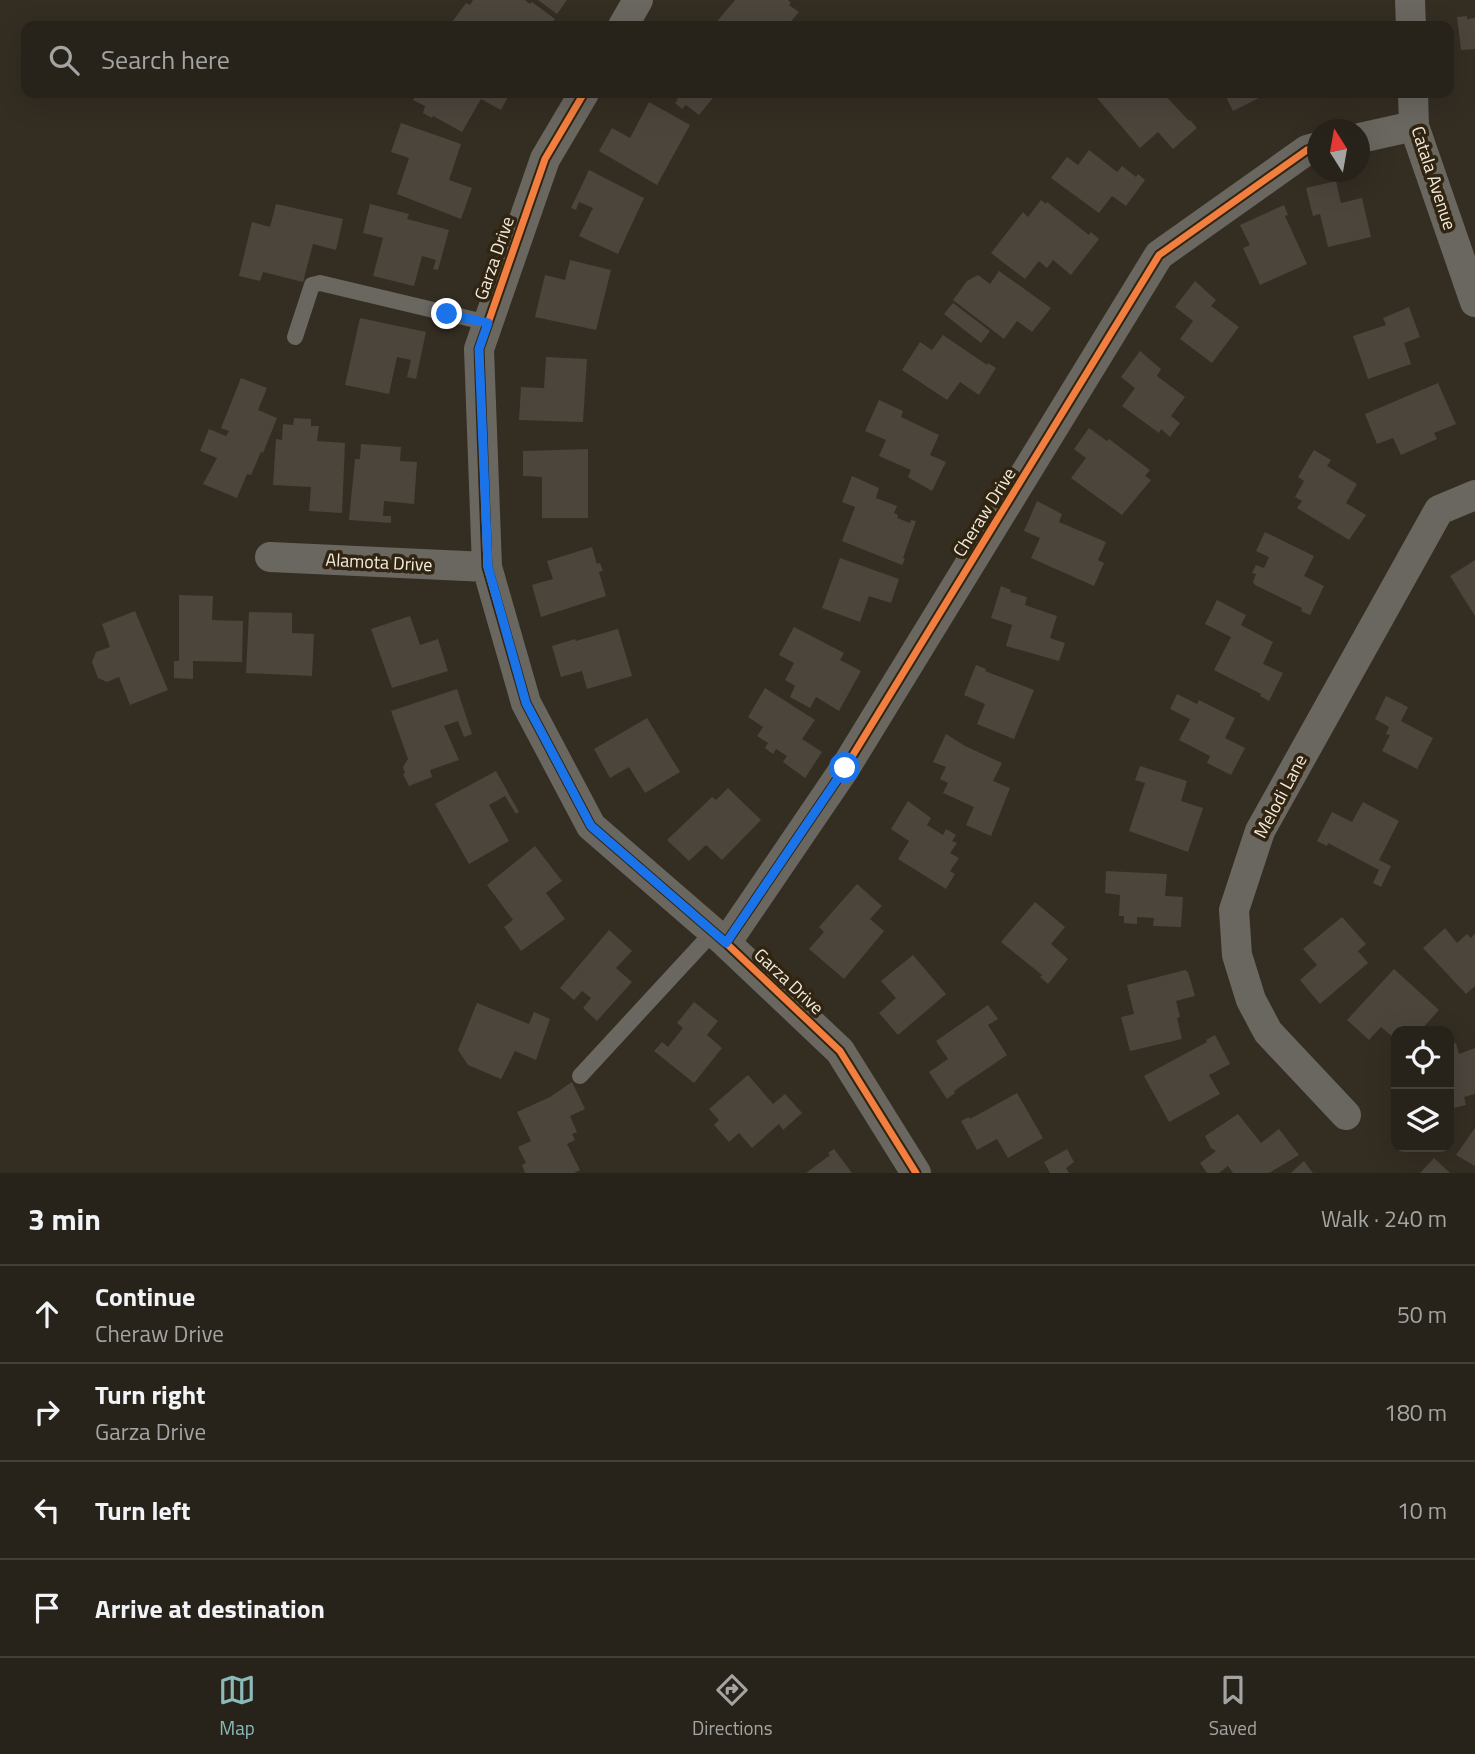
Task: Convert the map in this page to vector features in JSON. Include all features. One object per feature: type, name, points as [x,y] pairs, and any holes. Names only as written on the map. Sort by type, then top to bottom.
[{"type":"street","points":[[626,21],[638,0]]},
{"type":"street","points":[[1410,0],[1411,21]]},
{"type":"street","name":"Garza Drive","points":[[581,98],[545,159],[479,349],[488,567],[526,703],[591,826],[719,937],[840,1051],[916,1173]]},
{"type":"street","name":"Catala Avenue","points":[[1413,98],[1415,126],[1475,302]]},
{"type":"street","points":[[1370,136],[1415,126]]},
{"type":"street","name":"Cheraw Drive","points":[[719,937],[845,768],[1159,256],[1307,150]]},
{"type":"street","name":"Melodi Lane","points":[[1346,1115],[1268,1032],[1251,1000],[1237,955],[1234,910],[1260,831],[1438,510],[1475,495]]},
{"type":"street","name":"Alamota Drive","points":[[270,557],[488,567]]},
{"type":"lane","points":[[295,337],[312,285],[320,283],[488,323]]},
{"type":"lane","points":[[580,1076],[719,937]]},
{"type":"building","points":[[473,0],[525,0],[555,19],[453,21],[466,3],[470,5]]},
{"type":"building","points":[[538,0],[567,0],[557,14]]},
{"type":"building","points":[[735,0],[788,0],[791,3],[789,5],[799,12],[791,21],[717,21]]},
{"type":"building","points":[[1467,16],[1467,19],[1475,18],[1475,49],[1461,50],[1457,17]]},
{"type":"building","points":[[507,98],[501,110],[481,99],[462,132],[423,113],[425,106],[413,100]]},
{"type":"building","points":[[713,98],[699,115],[686,105],[682,109],[675,103],[678,99]]},
{"type":"building","points":[[1097,98],[1168,98],[1197,128],[1173,149],[1158,132],[1140,148]]},
{"type":"building","points":[[1226,98],[1259,98],[1233,111]]},
{"type":"building","points":[[649,102],[690,125],[657,185],[599,151],[612,128],[630,138]]},
{"type":"building","points":[[401,123],[461,144],[449,180],[472,188],[461,219],[397,194],[409,158],[391,152]]},
{"type":"building","points":[[1089,150],[1117,172],[1122,166],[1136,177],[1138,174],[1145,180],[1126,206],[1112,196],[1099,213],[1051,178],[1067,157],[1078,165]]},
{"type":"building","points":[[589,170],[644,198],[618,254],[579,236],[593,208],[579,202],[576,210],[571,208]]},
{"type":"building","points":[[1336,182],[1341,203],[1362,198],[1371,237],[1328,247],[1320,214],[1313,216],[1306,188]]},
{"type":"building","points":[[1041,200],[1089,235],[1091,232],[1099,239],[1071,275],[1053,260],[1047,268],[1039,261],[1025,279],[991,253],[1023,212],[1028,217]]},
{"type":"building","points":[[276,204],[343,219],[336,250],[313,244],[303,282],[263,272],[260,281],[239,276],[252,222],[270,227]]},
{"type":"building","points":[[370,204],[409,214],[407,219],[449,230],[438,270],[433,269],[436,260],[422,256],[414,286],[373,276],[383,238],[363,233]]},
{"type":"building","points":[[1284,205],[1288,215],[1285,216],[1307,264],[1260,285],[1243,248],[1250,245],[1240,225]]},
{"type":"building","points":[[570,260],[611,270],[596,330],[535,317],[545,275],[565,280]]},
{"type":"building","points":[[999,271],[1051,308],[1032,332],[1017,321],[1004,339],[953,300],[967,281],[978,275],[990,284]]},
{"type":"building","points":[[1195,281],[1216,300],[1211,306],[1239,327],[1212,363],[1180,339],[1193,321],[1175,307]]},
{"type":"building","points":[[953,303],[990,331],[981,343],[944,314]]},
{"type":"building","points":[[1409,307],[1420,337],[1404,343],[1411,364],[1368,379],[1353,336],[1386,325],[1383,318]]},
{"type":"building","points":[[360,318],[426,332],[416,379],[407,377],[411,360],[397,357],[389,394],[345,385]]},
{"type":"building","points":[[943,335],[987,365],[988,363],[996,368],[979,395],[960,382],[947,400],[902,370],[920,342],[932,350]]},
{"type":"building","points":[[1140,351],[1161,369],[1157,376],[1185,397],[1171,416],[1180,423],[1170,437],[1161,429],[1159,433],[1122,406],[1135,388],[1121,377]]},
{"type":"building","points":[[546,357],[587,359],[583,422],[519,420],[521,387],[544,388]]},
{"type":"building","points":[[241,378],[267,388],[258,410],[277,418],[263,453],[261,452],[251,475],[247,474],[237,498],[203,484],[217,458],[200,451],[209,429],[226,436],[229,431],[221,428]]},
{"type":"building","points":[[1438,383],[1456,424],[1434,433],[1437,439],[1401,455],[1393,438],[1377,444],[1365,414]]},
{"type":"building","points":[[879,400],[903,411],[901,417],[939,435],[930,455],[946,462],[932,491],[908,477],[911,470],[879,456],[886,440],[865,431]]},
{"type":"building","points":[[294,418],[311,419],[311,426],[319,426],[317,441],[345,443],[342,513],[309,511],[311,487],[273,485],[276,439],[282,440],[283,424],[293,425]]},
{"type":"building","points":[[1089,428],[1107,441],[1109,439],[1150,470],[1145,476],[1151,480],[1122,515],[1071,478],[1086,458],[1074,449]]},
{"type":"building","points":[[361,444],[401,447],[400,461],[417,462],[414,504],[384,501],[383,516],[391,516],[391,523],[349,520],[355,459],[360,459]]},
{"type":"building","points":[[588,449],[588,518],[542,518],[542,477],[523,476],[523,451]]},
{"type":"building","points":[[1314,450],[1331,460],[1327,466],[1357,484],[1346,503],[1366,515],[1349,540],[1297,508],[1302,501],[1295,497],[1304,481],[1298,477]]},
{"type":"building","points":[[852,476],[879,488],[876,498],[897,506],[894,513],[898,515],[897,518],[910,523],[911,520],[916,521],[902,565],[842,541],[855,507],[842,502]]},
{"type":"building","points":[[1037,501],[1062,514],[1059,522],[1106,542],[1098,560],[1104,563],[1094,586],[1031,558],[1040,538],[1024,531]]},
{"type":"building","points":[[1265,532],[1314,556],[1304,576],[1324,586],[1310,615],[1253,582],[1256,574],[1252,573],[1256,565],[1264,568],[1269,557],[1256,551]]},
{"type":"building","points":[[592,547],[597,564],[600,563],[603,571],[599,572],[606,596],[541,617],[532,585],[553,579],[547,561]]},
{"type":"building","points":[[840,558],[899,579],[891,603],[869,596],[860,622],[822,608]]},
{"type":"building","points":[[1475,560],[1475,616],[1450,576]]},
{"type":"building","points":[[1001,586],[1027,597],[1025,605],[1057,616],[1050,638],[1065,643],[1059,661],[1006,646],[1012,625],[991,618]]},
{"type":"building","points":[[179,595],[213,596],[212,620],[243,621],[242,662],[193,661],[193,679],[174,678],[174,661],[179,661]]},
{"type":"building","points":[[1217,600],[1246,615],[1241,625],[1273,642],[1263,664],[1283,673],[1269,701],[1260,696],[1261,694],[1214,670],[1231,637],[1205,624]]},
{"type":"building","points":[[135,611],[168,690],[130,705],[119,677],[107,682],[98,678],[92,662],[96,652],[110,647],[102,624]]},
{"type":"building","points":[[249,612],[292,613],[292,633],[314,634],[312,676],[246,673]]},
{"type":"building","points":[[410,616],[420,645],[438,639],[448,671],[392,688],[371,629]]},
{"type":"building","points":[[794,627],[844,653],[840,660],[861,671],[839,711],[816,697],[810,708],[790,697],[795,686],[785,680],[794,663],[779,655]]},
{"type":"building","points":[[618,629],[632,676],[587,689],[582,671],[561,677],[552,646]]},
{"type":"building","points":[[976,665],[1034,690],[1014,739],[977,724],[985,704],[964,695]]},
{"type":"building","points":[[765,688],[815,720],[802,739],[822,752],[805,778],[783,762],[787,756],[776,749],[773,754],[765,748],[768,743],[757,736],[763,727],[748,717]]},
{"type":"building","points":[[457,689],[472,734],[464,737],[458,721],[444,726],[459,760],[430,770],[432,777],[409,786],[403,774],[403,767],[408,759],[391,711]]},
{"type":"building","points":[[1177,694],[1197,704],[1199,700],[1235,718],[1225,738],[1245,748],[1231,775],[1207,763],[1210,756],[1179,740],[1190,719],[1170,709]]},
{"type":"building","points":[[1386,696],[1408,707],[1401,721],[1433,738],[1417,769],[1382,751],[1390,735],[1386,734],[1389,727],[1375,719]]},
{"type":"building","points":[[647,718],[680,772],[645,793],[629,767],[610,778],[594,749]]},
{"type":"building","points":[[946,734],[1002,763],[993,781],[1010,788],[991,836],[966,825],[974,807],[943,793],[948,783],[940,779],[946,767],[933,762]]},
{"type":"building","points":[[1140,766],[1187,781],[1181,801],[1203,808],[1188,852],[1129,831],[1145,783],[1135,780]]},
{"type":"building","points":[[496,771],[519,812],[516,814],[505,796],[489,805],[509,841],[469,864],[435,804]]},
{"type":"building","points":[[728,788],[761,820],[722,860],[706,845],[689,861],[667,840],[712,797],[716,800]]},
{"type":"building","points":[[908,801],[931,818],[927,825],[943,835],[946,829],[956,835],[952,841],[957,843],[950,853],[959,858],[950,871],[955,874],[946,889],[898,859],[909,841],[891,829]]},
{"type":"building","points":[[1363,802],[1399,821],[1379,860],[1391,866],[1381,887],[1373,883],[1379,870],[1328,843],[1327,846],[1317,841],[1332,812],[1352,822]]},
{"type":"building","points":[[535,846],[562,881],[546,893],[565,919],[521,951],[504,927],[513,920],[487,885]]},
{"type":"building","points":[[1106,871],[1167,874],[1165,896],[1183,897],[1181,927],[1153,926],[1154,918],[1137,917],[1137,924],[1124,923],[1124,916],[1119,916],[1120,895],[1105,893]]},
{"type":"building","points":[[857,884],[882,906],[870,919],[884,931],[844,979],[809,949],[824,932],[819,927]]},
{"type":"building","points":[[1035,902],[1065,927],[1051,944],[1068,959],[1048,984],[1040,977],[1042,975],[1001,942]]},
{"type":"building","points":[[1342,917],[1366,944],[1358,951],[1368,963],[1320,1004],[1300,980],[1317,965],[1303,949]]},
{"type":"building","points":[[1445,928],[1457,943],[1467,934],[1471,938],[1475,933],[1475,986],[1466,994],[1423,948]]},
{"type":"building","points":[[609,930],[632,951],[616,968],[632,982],[597,1021],[583,1008],[591,998],[582,991],[574,1000],[560,988]]},
{"type":"building","points":[[913,955],[946,994],[898,1035],[879,1013],[896,998],[881,981]]},
{"type":"building","points":[[1394,969],[1439,1010],[1425,1026],[1391,1026],[1391,1035],[1381,1027],[1369,1040],[1347,1020]]},
{"type":"building","points":[[1185,970],[1195,996],[1176,1001],[1182,1039],[1130,1051],[1121,1017],[1134,1014],[1127,985]]},
{"type":"building","points":[[694,1002],[718,1021],[707,1035],[722,1048],[694,1083],[654,1051],[662,1042],[668,1047],[683,1028],[677,1023]]},
{"type":"building","points":[[477,1003],[529,1024],[534,1012],[550,1019],[536,1060],[515,1051],[501,1079],[468,1065],[458,1050]]},
{"type":"building","points":[[988,1005],[998,1019],[988,1025],[1007,1055],[954,1091],[947,1099],[929,1072],[948,1059],[936,1041]]},
{"type":"building","points":[[1215,1035],[1230,1064],[1209,1075],[1220,1094],[1169,1122],[1144,1076]]},
{"type":"building","points":[[1454,1044],[1459,1054],[1475,1048],[1475,1094],[1464,1097],[1466,1105],[1454,1108],[1454,1089]]},
{"type":"building","points":[[748,1075],[773,1104],[785,1094],[802,1113],[783,1130],[779,1124],[752,1148],[739,1133],[729,1142],[714,1125],[719,1120],[709,1109]]},
{"type":"building","points":[[572,1082],[585,1109],[570,1116],[577,1132],[572,1134],[575,1140],[567,1144],[580,1170],[574,1173],[525,1173],[522,1165],[526,1163],[518,1147],[531,1141],[517,1112],[550,1097]]},
{"type":"building","points":[[1017,1093],[1043,1138],[1008,1158],[997,1139],[977,1150],[961,1121],[969,1117],[970,1119]]},
{"type":"building","points":[[1238,1114],[1261,1143],[1279,1129],[1299,1155],[1269,1173],[1233,1173],[1228,1166],[1219,1173],[1207,1173],[1200,1163],[1216,1151],[1211,1148],[1205,1136]]},
{"type":"building","points":[[1475,1128],[1475,1166],[1456,1155]]},
{"type":"building","points":[[834,1149],[852,1173],[806,1173],[830,1155],[828,1153]]},
{"type":"building","points":[[1067,1149],[1074,1162],[1066,1168],[1069,1173],[1050,1173],[1044,1162]]},
{"type":"building","points":[[1434,1158],[1450,1173],[1420,1173]]},
{"type":"building","points":[[1304,1161],[1313,1173],[1291,1173],[1296,1168]]},
{"type":"cycle path","points":[[581,98],[545,159],[479,349],[487,567],[526,703],[591,826],[726,943],[840,1051],[916,1173]]},
{"type":"cycle path","points":[[726,943],[845,768],[1159,255],[1307,150]]},
{"type":"route","points":[[447,314],[488,323],[479,349],[488,567],[526,703],[591,826],[726,943],[845,768]]}]
